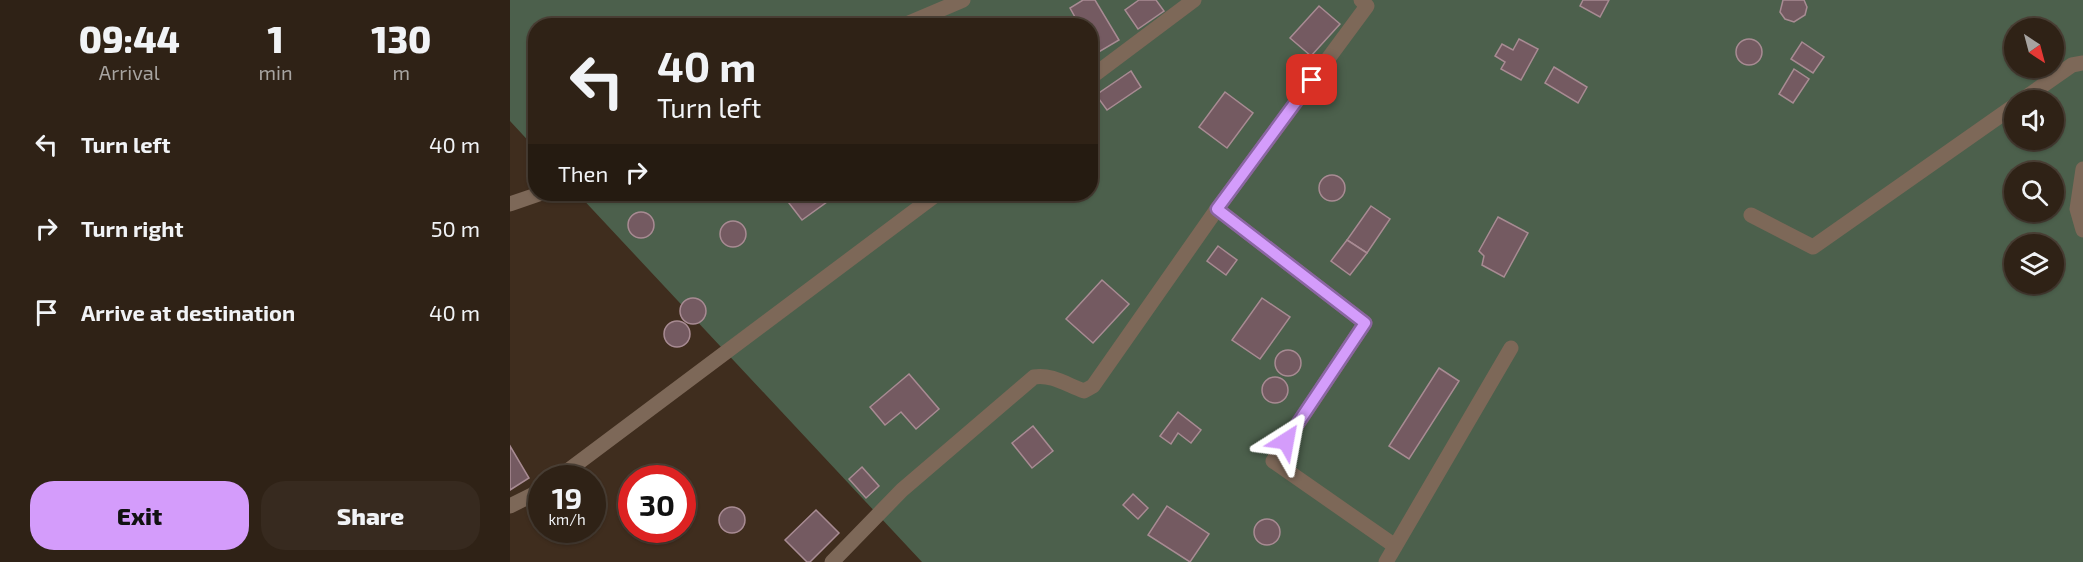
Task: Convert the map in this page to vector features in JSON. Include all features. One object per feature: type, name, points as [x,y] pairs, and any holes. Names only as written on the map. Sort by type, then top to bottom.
[{"type":"street","points":[[921,18],[963,0]]},
{"type":"street","points":[[1098,72],[1194,0]]},
{"type":"street","points":[[832,562],[903,490],[1034,377],[1044,375],[1084,391],[1093,386],[1217,209],[1367,6],[1361,0]]},
{"type":"street","points":[[2036,90],[2072,65],[2083,63]]},
{"type":"street","points":[[1751,215],[1813,247],[2004,113]]},
{"type":"street","points":[[2083,169],[2077,208],[2083,230]]},
{"type":"street","points":[[510,204],[528,198]]},
{"type":"street","points":[[575,465],[928,201]]},
{"type":"street","points":[[1217,209],[1365,323],[1272,461],[1395,546]]},
{"type":"street","points":[[1386,562],[1511,348]]},
{"type":"street","points":[[510,506],[528,497]]},
{"type":"green space","points":[[510,0],[2083,0],[2083,562],[922,562],[585,201],[1098,201],[1098,18],[528,18],[528,140],[510,121]]},
{"type":"building","points":[[1083,0],[1095,0],[1119,40],[1098,52],[1098,18],[1076,18],[1070,8]]},
{"type":"building","points":[[1139,0],[1156,0],[1164,11],[1138,29],[1125,10]]},
{"type":"building","points":[[1583,0],[1609,0],[1600,17],[1580,6]]},
{"type":"building","points":[[1783,0],[1804,0],[1807,7],[1805,15],[1794,22],[1785,19],[1780,12]]},
{"type":"building","points":[[1319,6],[1340,24],[1311,56],[1290,38]]},
{"type":"building","points":[[1519,39],[1538,49],[1521,80],[1501,69],[1505,62],[1495,56],[1502,44],[1513,50]]},
{"type":"building","points":[[1749,39],[1758,43],[1762,52],[1758,61],[1749,65],[1740,61],[1736,52],[1740,43]]},
{"type":"building","points":[[1802,42],[1824,57],[1813,73],[1791,59]]},
{"type":"building","points":[[1554,67],[1587,87],[1578,103],[1545,83]]},
{"type":"building","points":[[1794,69],[1809,79],[1793,103],[1779,94]]},
{"type":"building","points":[[1131,71],[1141,87],[1107,110],[1098,98],[1098,94]]},
{"type":"building","points":[[1225,92],[1253,113],[1227,148],[1199,127]]},
{"type":"building","points":[[1332,175],[1341,179],[1345,188],[1341,197],[1332,201],[1323,197],[1319,188],[1323,179]]},
{"type":"building","points":[[787,201],[828,201],[802,220]]},
{"type":"building","points":[[1371,206],[1390,219],[1367,253],[1347,240]]},
{"type":"building","points":[[641,212],[650,216],[654,225],[650,234],[641,238],[632,234],[628,225],[632,216]]},
{"type":"building","points":[[1498,217],[1528,233],[1504,277],[1482,265],[1484,256],[1479,251]]},
{"type":"building","points":[[733,221],[742,225],[746,234],[742,243],[733,247],[724,243],[720,234],[724,225]]},
{"type":"building","points":[[1347,240],[1367,253],[1350,275],[1331,261]]},
{"type":"building","points":[[1218,246],[1237,260],[1226,275],[1207,261]]},
{"type":"building","points":[[1102,280],[1129,304],[1093,343],[1066,319]]},
{"type":"building","points":[[693,298],[702,302],[706,311],[702,320],[693,324],[684,320],[680,311],[684,302]]},
{"type":"building","points":[[1262,298],[1290,317],[1260,359],[1232,340]]},
{"type":"building","points":[[677,321],[686,325],[690,334],[686,343],[677,347],[668,343],[664,334],[668,325]]},
{"type":"building","points":[[1288,350],[1297,354],[1301,363],[1297,372],[1288,376],[1279,372],[1275,363],[1279,354]]},
{"type":"building","points":[[1439,368],[1459,381],[1409,459],[1389,446]]},
{"type":"building","points":[[909,374],[939,409],[916,429],[901,412],[885,425],[870,407]]},
{"type":"building","points":[[1275,377],[1284,381],[1288,390],[1284,399],[1275,403],[1266,399],[1262,390],[1266,381]]},
{"type":"building","points":[[1178,412],[1201,430],[1191,443],[1178,433],[1171,444],[1160,436]]},
{"type":"building","points":[[1033,426],[1053,451],[1032,468],[1012,443]]},
{"type":"building","points":[[510,446],[528,479],[510,490]]},
{"type":"building","points":[[862,467],[879,486],[866,498],[849,479]]},
{"type":"building","points":[[1133,494],[1148,508],[1138,519],[1123,505]]},
{"type":"building","points":[[1167,506],[1209,534],[1190,562],[1148,535]]},
{"type":"building","points":[[732,507],[741,511],[745,520],[741,529],[732,533],[723,529],[719,520],[723,511]]},
{"type":"building","points":[[816,510],[839,533],[810,562],[807,562],[785,540]]},
{"type":"building","points":[[1267,519],[1276,523],[1280,532],[1276,541],[1267,545],[1258,541],[1254,532],[1258,523]]},
{"type":"route","points":[[1286,441],[1365,323],[1217,209],[1312,80]]}]
